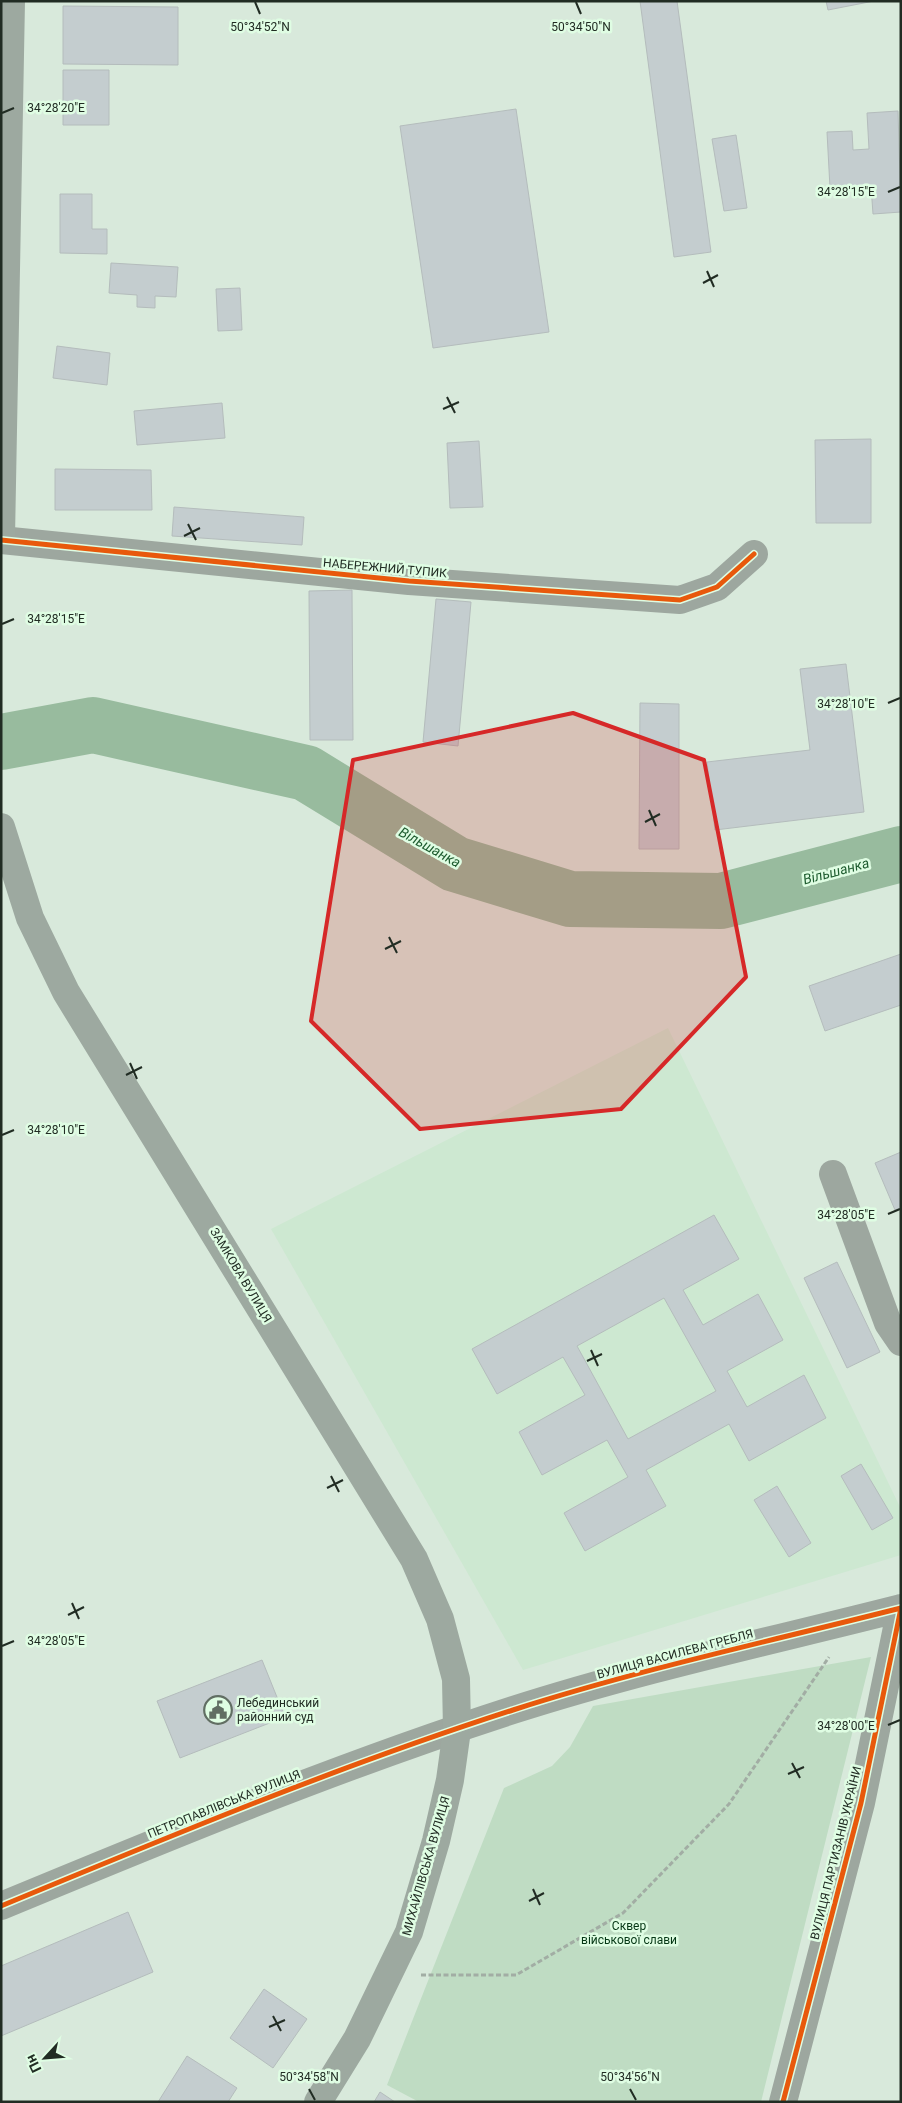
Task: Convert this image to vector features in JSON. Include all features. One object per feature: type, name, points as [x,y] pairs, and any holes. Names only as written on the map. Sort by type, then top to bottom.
[{"type":"main road","points":[[1,538],[11,1]]},
{"type":"main road","name":"ЗАМКОВА ВУЛИЦЯ","points":[[1,827],[30,918],[66,992],[414,1559],[440,1619],[456,1679],[457,1730]]},
{"type":"main road","name":"МИХАЙЛІВСЬКА ВУЛИЦЯ","points":[[318,2102],[357,2039],[408,1932],[436,1841],[450,1780],[457,1730]]},
{"type":"street","name":"НАБЕРЕЖНИЙ ТУПИК","points":[[1,538],[409,581],[680,600],[717,587],[754,554]]},
{"type":"street","points":[[833,1174],[888,1323],[901,1342]]},
{"type":"street","name":"ВУЛИЦЯ ВАСИЛЕВА ГРЕБЛЯ","points":[[457,1730],[513,1710],[693,1658],[901,1608]]},
{"type":"street","name":"ВУЛИЦЯ ПАРТИЗАНІВ УКРАЇНИ","points":[[783,2102],[861,1803],[901,1608]]},
{"type":"street","name":"ПЕТРОПАВЛІВСЬКА ВУЛИЦЯ","points":[[1,1906],[264,1798],[457,1730]]},
{"type":"path","points":[[388,1975],[516,1975],[623,1913],[729,1804],[855,1619]]},
{"type":"highlighted area","points":[[573,713],[704,760],[746,977],[621,1109],[420,1129],[311,1021],[353,760]]},
{"type":"shaded area","points":[[668,1028],[901,1509],[901,1555],[523,1670],[271,1229]]},
{"type":"green space","name":"Сквер військової слави","points":[[871,1657],[761,2102],[419,2102],[387,2085],[504,1788],[552,1766],[570,1747],[593,1706]]},
{"type":"building","points":[[640,1],[677,1],[711,252],[674,257]]},
{"type":"building","points":[[826,1],[874,1],[828,10]]},
{"type":"building","points":[[63,6],[178,7],[178,65],[63,64]]},
{"type":"building","points":[[63,70],[109,70],[109,125],[63,125]]},
{"type":"building","points":[[516,109],[549,332],[433,348],[400,126]]},
{"type":"building","points":[[898,111],[901,212],[873,214],[871,186],[830,188],[827,132],[852,131],[853,150],[869,149],[867,113]]},
{"type":"building","points":[[736,135],[747,208],[724,211],[712,139]]},
{"type":"building","points":[[60,194],[92,194],[92,229],[107,229],[107,254],[60,253]]},
{"type":"building","points":[[111,263],[178,267],[176,297],[155,296],[155,308],[137,307],[137,295],[109,293]]},
{"type":"building","points":[[240,288],[242,330],[218,331],[216,289]]},
{"type":"building","points":[[57,346],[110,353],[107,385],[53,378]]},
{"type":"building","points":[[222,403],[225,438],[137,445],[134,411]]},
{"type":"building","points":[[871,439],[871,523],[816,523],[815,440]]},
{"type":"building","points":[[479,441],[483,507],[450,508],[447,443]]},
{"type":"building","points":[[55,469],[151,470],[152,510],[55,510]]},
{"type":"building","points":[[174,507],[304,517],[302,545],[172,536]]},
{"type":"building","points":[[352,590],[353,740],[310,740],[309,591]]},
{"type":"building","points":[[436,599],[471,602],[458,746],[423,742]]},
{"type":"building","points":[[846,664],[864,812],[715,830],[707,762],[810,750],[800,669]]},
{"type":"building","points":[[640,703],[679,704],[679,849],[639,849]]},
{"type":"building","points":[[901,954],[901,1005],[825,1031],[809,986]]},
{"type":"building","points":[[901,1152],[901,1208],[895,1210],[875,1163]]},
{"type":"building","points":[[714,1215],[739,1259],[683,1290],[703,1325],[758,1294],[783,1340],[727,1371],[747,1407],[804,1375],[826,1418],[749,1461],[729,1424],[646,1470],[666,1506],[585,1551],[564,1513],[628,1477],[607,1440],[542,1475],[519,1432],[585,1395],[563,1357],[497,1394],[472,1349]],"holes":[[[664,1298],[716,1391],[628,1439],[577,1346]]]},
{"type":"building","points":[[837,1262],[880,1352],[847,1368],[804,1278]]},
{"type":"building","points":[[861,1464],[893,1518],[872,1530],[841,1476]]},
{"type":"building","points":[[777,1486],[811,1543],[789,1557],[754,1500]]},
{"type":"building","points":[[262,1660],[285,1717],[180,1758],[157,1701]]},
{"type":"building","points":[[128,1912],[153,1972],[1,2036],[1,1966]]},
{"type":"building","points":[[264,1989],[307,2019],[273,2068],[230,2038]]},
{"type":"building","points":[[187,2056],[237,2088],[228,2102],[158,2102]]},
{"type":"building","points":[[380,2092],[395,2102],[374,2102]]},
{"type":"waterway","name":"Вільшанка","points":[[1,742],[93,725],[306,773],[455,864],[570,899],[721,901],[901,854]]},
{"type":"cycle path","points":[[1,540],[409,581],[680,600],[717,587],[754,554]]},
{"type":"cycle path","points":[[1,1906],[319,1778],[513,1710],[658,1668],[901,1608]]},
{"type":"cycle path","points":[[783,2102],[861,1803],[901,1608]]},
{"type":"place","name":"Лебединський районний суд","points":[[218,1710]]}]
